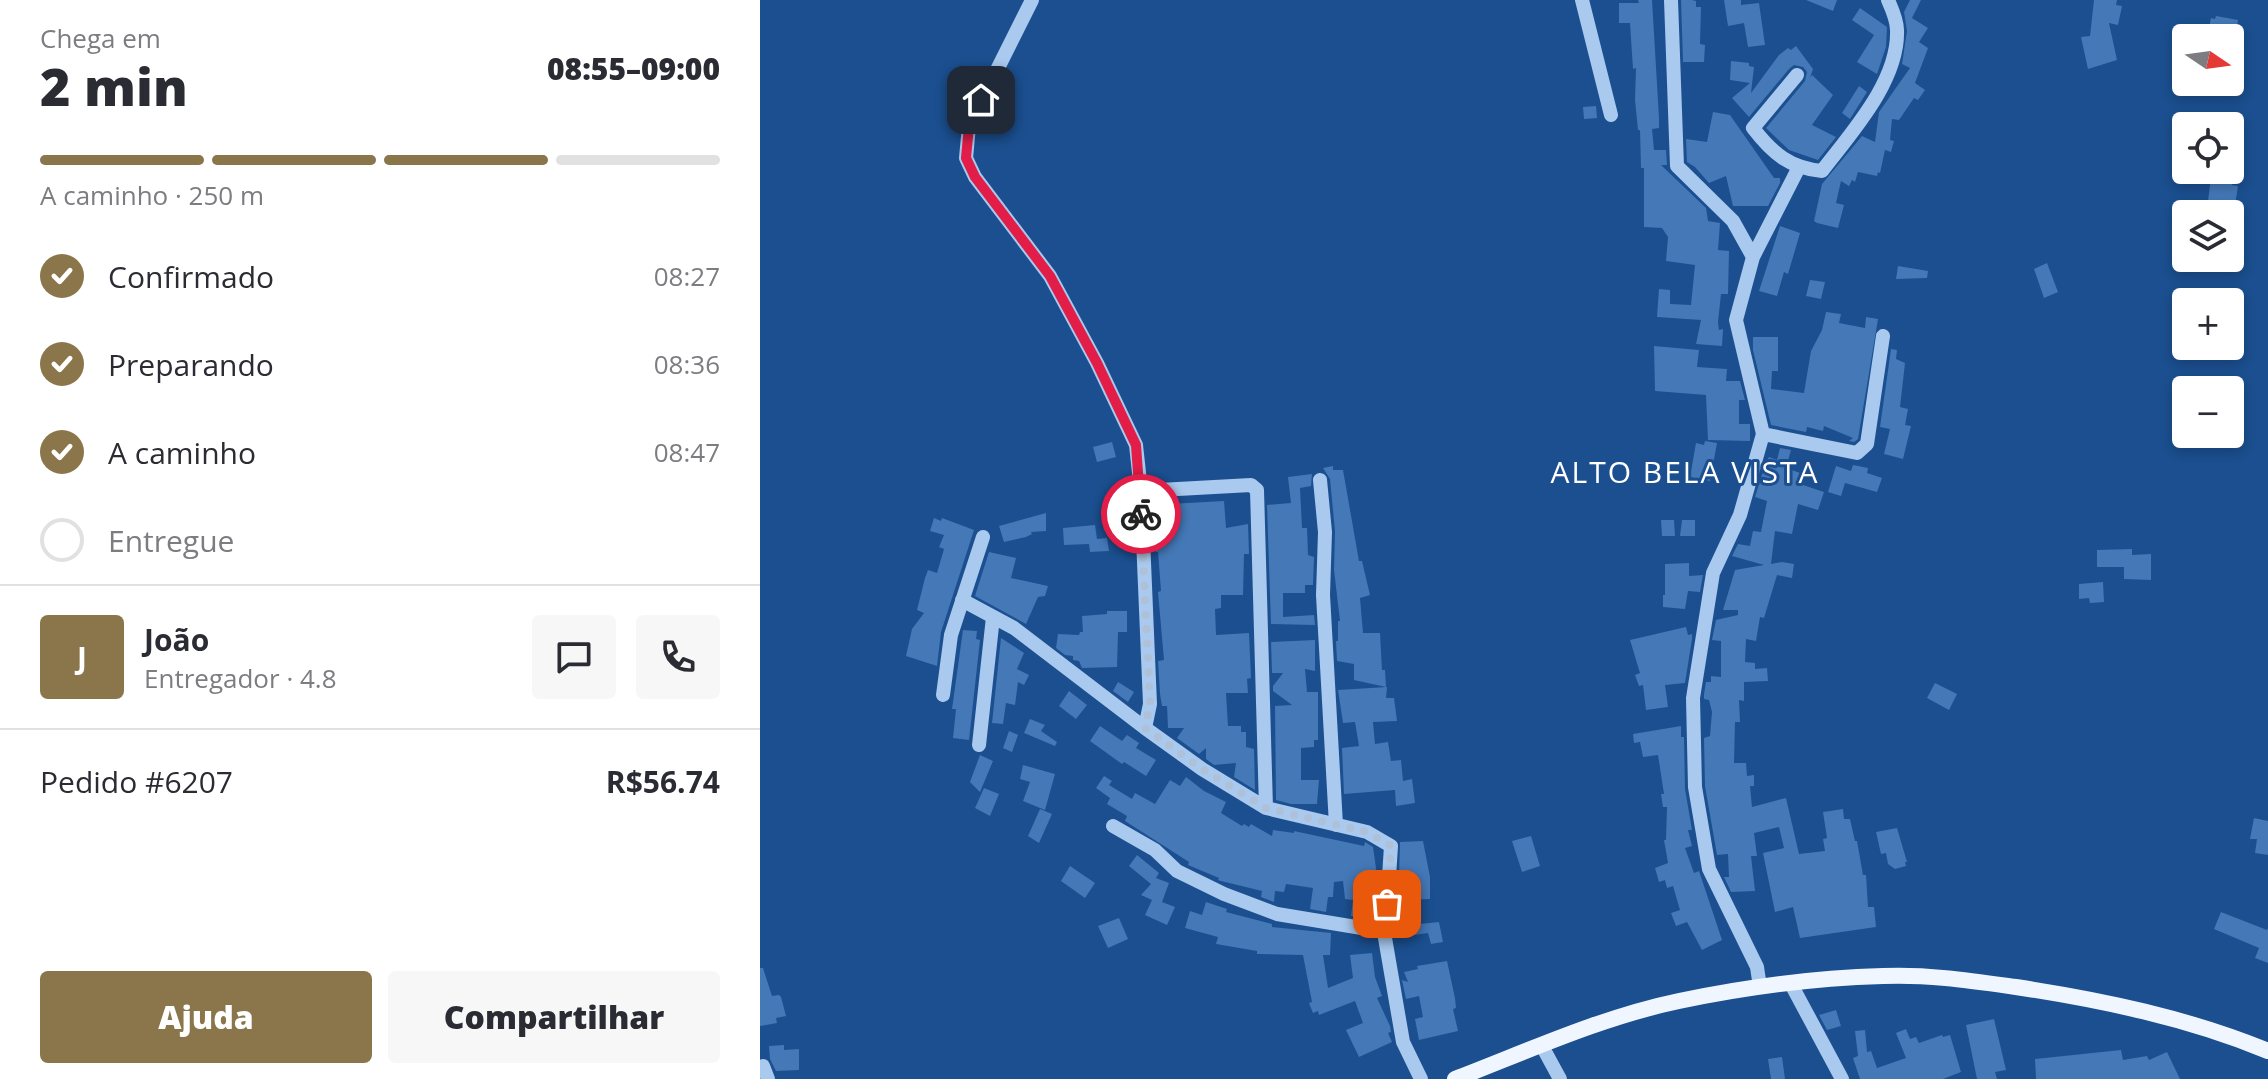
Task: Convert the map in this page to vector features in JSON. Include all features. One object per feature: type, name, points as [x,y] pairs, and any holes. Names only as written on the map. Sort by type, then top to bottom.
[{"type":"main road","points":[[1455,1079],[1609,1020],[1677,1002],[1760,987],[1885,976],[1973,981],[2089,998],[2225,1033],[2268,1051]]},
{"type":"street","points":[[1032,0],[969,126],[966,158],[975,177],[1050,276],[1097,363],[1136,445],[1141,491],[1150,704],[1145,728]]},
{"type":"street","points":[[1582,0],[1611,115]]},
{"type":"street","points":[[1671,0],[1677,166],[1733,221],[1753,257]]},
{"type":"street","points":[[1797,75],[1753,128],[1765,145],[1798,169],[1822,171],[1874,103],[1896,47],[1897,28],[1888,0]]},
{"type":"street","points":[[1760,987],[1757,967],[1709,869],[1695,787],[1693,698],[1713,573],[1740,515],[1763,434],[1736,320],[1753,257],[1798,169]]},
{"type":"street","points":[[1763,434],[1857,453],[1867,444],[1883,336]]},
{"type":"street","points":[[1320,480],[1325,532],[1323,595],[1336,825]]},
{"type":"street","points":[[1141,491],[1251,485],[1257,490],[1266,808]]},
{"type":"street","points":[[943,695],[951,635],[983,537]]},
{"type":"street","points":[[962,600],[1014,628],[1202,769],[1266,808],[1367,832],[1391,846],[1386,932],[1403,1042],[1421,1079]]},
{"type":"street","points":[[979,745],[993,617]]},
{"type":"street","points":[[1113,826],[1129,838],[1155,850],[1177,871],[1224,894],[1277,914],[1386,932]]},
{"type":"street","points":[[1791,984],[1842,1079]]},
{"type":"street","points":[[1542,1046],[1560,1079]]},
{"type":"building","points":[[1638,0],[1652,0],[1659,118],[1659,128],[1652,129],[1654,150],[1666,150],[1667,165],[1661,165],[1706,208],[1708,221],[1720,223],[1718,250],[1729,251],[1728,294],[1721,294],[1718,322],[1719,330],[1723,329],[1722,346],[1696,344],[1701,320],[1657,317],[1659,289],[1670,290],[1670,304],[1691,305],[1695,265],[1666,261],[1668,237],[1662,228],[1644,227],[1644,168],[1641,168],[1635,100],[1636,68],[1633,69],[1630,23],[1619,23],[1619,3],[1639,3]]},
{"type":"building","points":[[1681,0],[1696,1],[1696,7],[1701,7],[1700,44],[1705,45],[1704,62],[1683,62]]},
{"type":"building","points":[[1724,0],[1741,0],[1741,5],[1759,3],[1765,45],[1748,47],[1744,23],[1728,26]]},
{"type":"building","points":[[1806,0],[1837,0],[1833,11]]},
{"type":"building","points":[[1910,0],[1921,0],[1912,18],[1928,28],[1919,42],[1928,48],[1915,83],[1925,90],[1918,100],[1914,98],[1899,120],[1892,119],[1890,140],[1894,141],[1891,152],[1885,150],[1880,173],[1877,176],[1858,172],[1855,182],[1852,180],[1849,186],[1841,181],[1836,203],[1844,205],[1838,228],[1817,223],[1814,221],[1822,184],[1862,136],[1875,142],[1879,112],[1910,68],[1902,64],[1907,31],[1904,12]]},
{"type":"building","points":[[2094,0],[2117,0],[2116,5],[2122,6],[2118,25],[2109,23],[2117,60],[2088,69],[2081,37],[2090,36]]},
{"type":"building","points":[[1860,8],[1887,27],[1886,47],[1877,74],[1857,62],[1874,35],[1852,20]]},
{"type":"building","points":[[2216,16],[2238,20],[2237,24],[2210,24],[2211,18],[2215,19]]},
{"type":"building","points":[[1796,46],[1813,69],[1810,78],[1812,75],[1833,95],[1812,125],[1836,137],[1818,160],[1789,150],[1766,128],[1805,81],[1807,72],[1803,67],[1794,65],[1789,69],[1749,117],[1732,98],[1750,83],[1730,80],[1731,61],[1749,63],[1754,67],[1751,93],[1779,55]]},
{"type":"building","points":[[1859,86],[1867,92],[1850,119],[1842,113]]},
{"type":"building","points":[[1596,106],[1597,118],[1584,119],[1583,107]]},
{"type":"building","points":[[1713,112],[1730,115],[1774,178],[1780,178],[1768,206],[1733,206],[1726,176],[1709,183],[1687,162],[1686,139],[1707,142]]},
{"type":"building","points":[[2210,184],[2238,186],[2236,200],[2208,200]]},
{"type":"building","points":[[1780,226],[1800,233],[1788,274],[1784,272],[1777,296],[1759,291]]},
{"type":"building","points":[[2047,263],[2058,292],[2044,298],[2034,269]]},
{"type":"building","points":[[1898,266],[1928,271],[1927,278],[1896,279]]},
{"type":"building","points":[[1810,280],[1825,282],[1821,299],[1806,296]]},
{"type":"building","points":[[1826,312],[1841,314],[1839,323],[1865,328],[1866,317],[1878,319],[1858,439],[1854,442],[1849,441],[1853,438],[1824,426],[1823,431],[1807,427],[1806,432],[1771,425],[1753,350],[1753,337],[1778,337],[1778,371],[1772,371],[1771,389],[1804,393],[1811,351],[1822,330]]},
{"type":"building","points":[[1654,346],[1699,350],[1697,367],[1727,369],[1726,381],[1740,381],[1745,400],[1739,400],[1739,424],[1750,424],[1750,441],[1708,440],[1706,395],[1655,391]]},
{"type":"building","points":[[1891,349],[1897,350],[1896,359],[1905,363],[1900,407],[1908,409],[1905,425],[1911,426],[1903,459],[1884,454],[1890,429],[1880,427]]},
{"type":"building","points":[[1705,441],[1717,443],[1710,481],[1690,477],[1696,443],[1704,445]]},
{"type":"building","points":[[1112,442],[1116,457],[1097,462],[1093,447]]},
{"type":"building","points":[[1780,448],[1791,450],[1786,468],[1803,474],[1800,484],[1824,492],[1818,510],[1798,504],[1792,534],[1775,531],[1771,564],[1794,564],[1792,578],[1777,575],[1764,618],[1760,617],[1756,641],[1746,639],[1745,662],[1755,663],[1755,669],[1767,668],[1768,681],[1744,682],[1744,701],[1739,700],[1740,722],[1735,722],[1734,763],[1746,763],[1747,776],[1754,775],[1754,786],[1750,786],[1752,807],[1786,798],[1799,854],[1825,851],[1823,839],[1827,838],[1823,812],[1843,809],[1844,819],[1850,819],[1857,841],[1863,875],[1866,875],[1868,907],[1874,907],[1876,927],[1800,938],[1793,907],[1775,912],[1763,853],[1784,848],[1779,827],[1754,833],[1757,856],[1751,856],[1755,891],[1731,892],[1724,877],[1729,877],[1728,854],[1717,855],[1705,786],[1704,738],[1710,736],[1712,712],[1704,694],[1706,682],[1711,682],[1711,676],[1721,677],[1721,641],[1712,640],[1716,620],[1738,615],[1738,610],[1723,610],[1735,570],[1764,565],[1732,556],[1738,544],[1750,546],[1753,531],[1761,532],[1767,501],[1755,497],[1766,462],[1769,457],[1777,460]]},
{"type":"building","points":[[1853,465],[1868,468],[1867,473],[1882,478],[1877,492],[1845,483],[1841,496],[1828,492],[1836,466],[1851,471]]},
{"type":"building","points":[[1333,466],[1333,470],[1343,470],[1359,561],[1362,561],[1370,595],[1360,598],[1363,633],[1380,633],[1386,687],[1354,680],[1354,664],[1337,661],[1336,641],[1340,621],[1334,570],[1335,531],[1330,479],[1323,468]]},
{"type":"building","points":[[1312,474],[1311,486],[1300,488],[1302,528],[1307,528],[1308,555],[1314,557],[1313,585],[1305,585],[1305,593],[1283,593],[1283,617],[1314,615],[1315,625],[1271,624],[1267,505],[1291,503],[1288,477]]},
{"type":"building","points":[[1224,501],[1226,528],[1248,524],[1249,554],[1244,554],[1243,595],[1221,595],[1221,608],[1215,609],[1216,635],[1249,633],[1251,678],[1247,679],[1248,693],[1226,693],[1228,726],[1241,726],[1241,732],[1246,732],[1246,747],[1254,749],[1255,790],[1234,777],[1236,763],[1214,765],[1206,759],[1206,748],[1199,754],[1177,738],[1184,728],[1168,728],[1167,706],[1162,706],[1160,694],[1158,661],[1164,660],[1152,505]]},
{"type":"building","points":[[1046,513],[1046,531],[1031,532],[1026,537],[1004,542],[999,526]]},
{"type":"building","points":[[934,518],[974,530],[941,632],[937,666],[906,656],[912,629],[924,613],[917,610],[925,578],[928,570],[937,573],[944,549],[939,547],[944,535],[930,531]]},
{"type":"building","points":[[1661,520],[1674,520],[1675,536],[1662,536]]},
{"type":"building","points":[[1682,520],[1695,520],[1695,536],[1680,536]]},
{"type":"building","points":[[1095,525],[1097,539],[1107,538],[1109,551],[1090,552],[1089,544],[1064,545],[1063,528]]},
{"type":"building","points":[[2132,549],[2132,555],[2151,554],[2151,580],[2124,579],[2124,567],[2097,567],[2097,550]]},
{"type":"building","points":[[989,552],[1016,558],[1011,578],[1048,586],[1045,596],[1038,597],[1026,624],[975,596]]},
{"type":"building","points":[[1689,563],[1689,576],[1703,575],[1700,592],[1688,591],[1685,609],[1663,607],[1665,564]]},
{"type":"building","points":[[2103,582],[2104,602],[2090,603],[2089,598],[2079,599],[2079,584]]},
{"type":"building","points":[[1107,611],[1127,611],[1127,632],[1118,632],[1117,667],[1082,668],[1073,656],[1065,655],[1056,648],[1058,634],[1079,635],[1083,632],[1082,616],[1107,614]]},
{"type":"building","points":[[1686,627],[1692,639],[1685,683],[1665,685],[1668,707],[1646,710],[1643,685],[1639,686],[1635,675],[1640,673],[1630,640]]},
{"type":"building","points":[[963,630],[977,631],[976,639],[980,640],[969,740],[953,738],[956,709],[952,709]]},
{"type":"building","points":[[1001,638],[1024,653],[1017,669],[1029,675],[1024,685],[1018,682],[1015,705],[1006,703],[1003,724],[992,723]]},
{"type":"building","points":[[1315,640],[1315,671],[1305,669],[1307,692],[1318,692],[1318,740],[1314,740],[1314,747],[1301,748],[1301,780],[1319,780],[1317,804],[1291,804],[1276,800],[1275,706],[1292,705],[1273,691],[1273,686],[1283,673],[1272,673],[1271,642]]},
{"type":"building","points":[[1118,682],[1134,692],[1128,702],[1113,691]]},
{"type":"building","points":[[1935,683],[1957,694],[1949,710],[1927,698]]},
{"type":"building","points":[[1387,687],[1386,698],[1394,698],[1397,721],[1373,722],[1375,744],[1388,742],[1391,761],[1401,760],[1403,781],[1412,779],[1415,803],[1396,806],[1395,790],[1344,794],[1342,748],[1359,746],[1355,722],[1343,723],[1338,690]]},
{"type":"building","points":[[1069,691],[1087,705],[1076,719],[1059,706]]},
{"type":"building","points":[[1030,719],[1045,725],[1041,731],[1057,742],[1055,746],[1024,733]]},
{"type":"building","points":[[1100,726],[1122,741],[1127,735],[1139,743],[1136,748],[1156,760],[1146,776],[1124,762],[1122,764],[1090,741]]},
{"type":"building","points":[[1681,726],[1685,789],[1692,830],[1688,830],[1692,846],[1685,848],[1694,873],[1699,871],[1722,940],[1702,950],[1687,922],[1676,926],[1671,913],[1680,910],[1673,886],[1667,888],[1665,880],[1659,882],[1655,868],[1668,863],[1664,840],[1667,807],[1663,807],[1658,755],[1643,757],[1640,742],[1634,743],[1633,734]]},
{"type":"building","points":[[1009,731],[1018,735],[1012,752],[1003,748]]},
{"type":"building","points":[[980,755],[993,761],[980,792],[970,782]]},
{"type":"building","points":[[1023,765],[1055,774],[1045,810],[1023,801],[1030,782],[1020,779]]},
{"type":"building","points":[[1104,776],[1112,781],[1109,785],[1132,799],[1135,793],[1155,804],[1170,780],[1180,786],[1186,777],[1226,802],[1221,813],[1242,826],[1249,827],[1251,824],[1272,836],[1273,830],[1294,831],[1364,846],[1365,842],[1373,847],[1376,868],[1371,916],[1351,916],[1353,900],[1345,899],[1343,881],[1334,882],[1333,897],[1328,897],[1326,912],[1310,909],[1313,888],[1286,884],[1284,892],[1275,891],[1274,902],[1261,897],[1262,891],[1218,880],[1188,865],[1189,862],[1125,821],[1127,816],[1107,804],[1110,798],[1096,788]]},
{"type":"building","points":[[984,788],[999,794],[990,816],[975,808]]},
{"type":"building","points":[[1040,809],[1052,814],[1039,843],[1028,836]]},
{"type":"building","points":[[2254,818],[2268,821],[2268,855],[2255,853],[2257,839],[2250,839]]},
{"type":"building","points":[[1897,828],[1907,862],[1906,866],[1895,869],[1888,864],[1886,853],[1881,854],[1876,832]]},
{"type":"building","points":[[1531,836],[1540,866],[1522,872],[1512,841]]},
{"type":"building","points":[[1423,841],[1430,877],[1430,899],[1402,900],[1400,842]]},
{"type":"building","points":[[1137,855],[1159,873],[1156,878],[1169,883],[1162,902],[1175,907],[1167,925],[1145,915],[1152,900],[1141,895],[1151,884],[1129,866]]},
{"type":"building","points":[[1070,866],[1095,883],[1085,898],[1061,881]]},
{"type":"building","points":[[1206,902],[1227,909],[1226,912],[1272,924],[1272,927],[1331,933],[1330,955],[1323,955],[1328,988],[1353,978],[1350,955],[1372,953],[1375,977],[1382,996],[1377,998],[1390,1026],[1391,1032],[1388,1033],[1392,1042],[1359,1057],[1346,1030],[1363,1023],[1355,1001],[1319,1015],[1318,1011],[1313,1013],[1303,955],[1257,954],[1257,951],[1216,944],[1218,937],[1185,928],[1190,911],[1202,915]]},
{"type":"building","points":[[1409,902],[1410,925],[1439,922],[1443,942],[1431,944],[1428,933],[1400,937],[1396,920],[1397,903]]},
{"type":"building","points":[[2221,912],[2268,928],[2268,963],[2255,958],[2259,948],[2214,929]]},
{"type":"building","points":[[1119,918],[1128,939],[1108,948],[1098,926]]},
{"type":"building","points":[[1447,961],[1458,1031],[1419,1040],[1415,1019],[1423,1017],[1419,996],[1406,999],[1402,980],[1408,982],[1404,972],[1418,969],[1417,966]]},
{"type":"building","points":[[760,968],[763,968],[772,996],[781,997],[786,1016],[776,1018],[777,1023],[760,1026]]},
{"type":"building","points":[[1836,1010],[1841,1026],[1827,1030],[1819,1015]]},
{"type":"building","points":[[1994,1019],[2006,1070],[1995,1072],[1997,1079],[1977,1079],[1966,1025]]},
{"type":"building","points":[[1906,1029],[1910,1039],[1916,1037],[1919,1043],[1950,1035],[1961,1072],[1943,1079],[1860,1079],[1853,1058],[1858,1056],[1855,1031],[1865,1030],[1867,1052],[1871,1051],[1877,1068],[1906,1058],[1896,1033]]},
{"type":"building","points":[[784,1045],[784,1050],[799,1049],[799,1070],[776,1071],[770,1059],[769,1046]]},
{"type":"building","points":[[2121,1050],[2123,1060],[2147,1056],[2149,1060],[2167,1052],[2180,1079],[2036,1079],[2035,1059]]},
{"type":"building","points":[[1782,1057],[1785,1079],[1771,1079],[1768,1059]]},
{"type":"way so far","points":[[1141,514],[1150,704],[1145,728],[1202,769],[1266,808],[1367,832],[1391,846],[1387,904]]},
{"type":"district","name":"ALTO BELA VISTA","points":[[1685,473]]},
{"type":"route","points":[[981,100],[969,126],[966,158],[975,177],[1050,276],[1097,363],[1136,445],[1141,514]]}]
